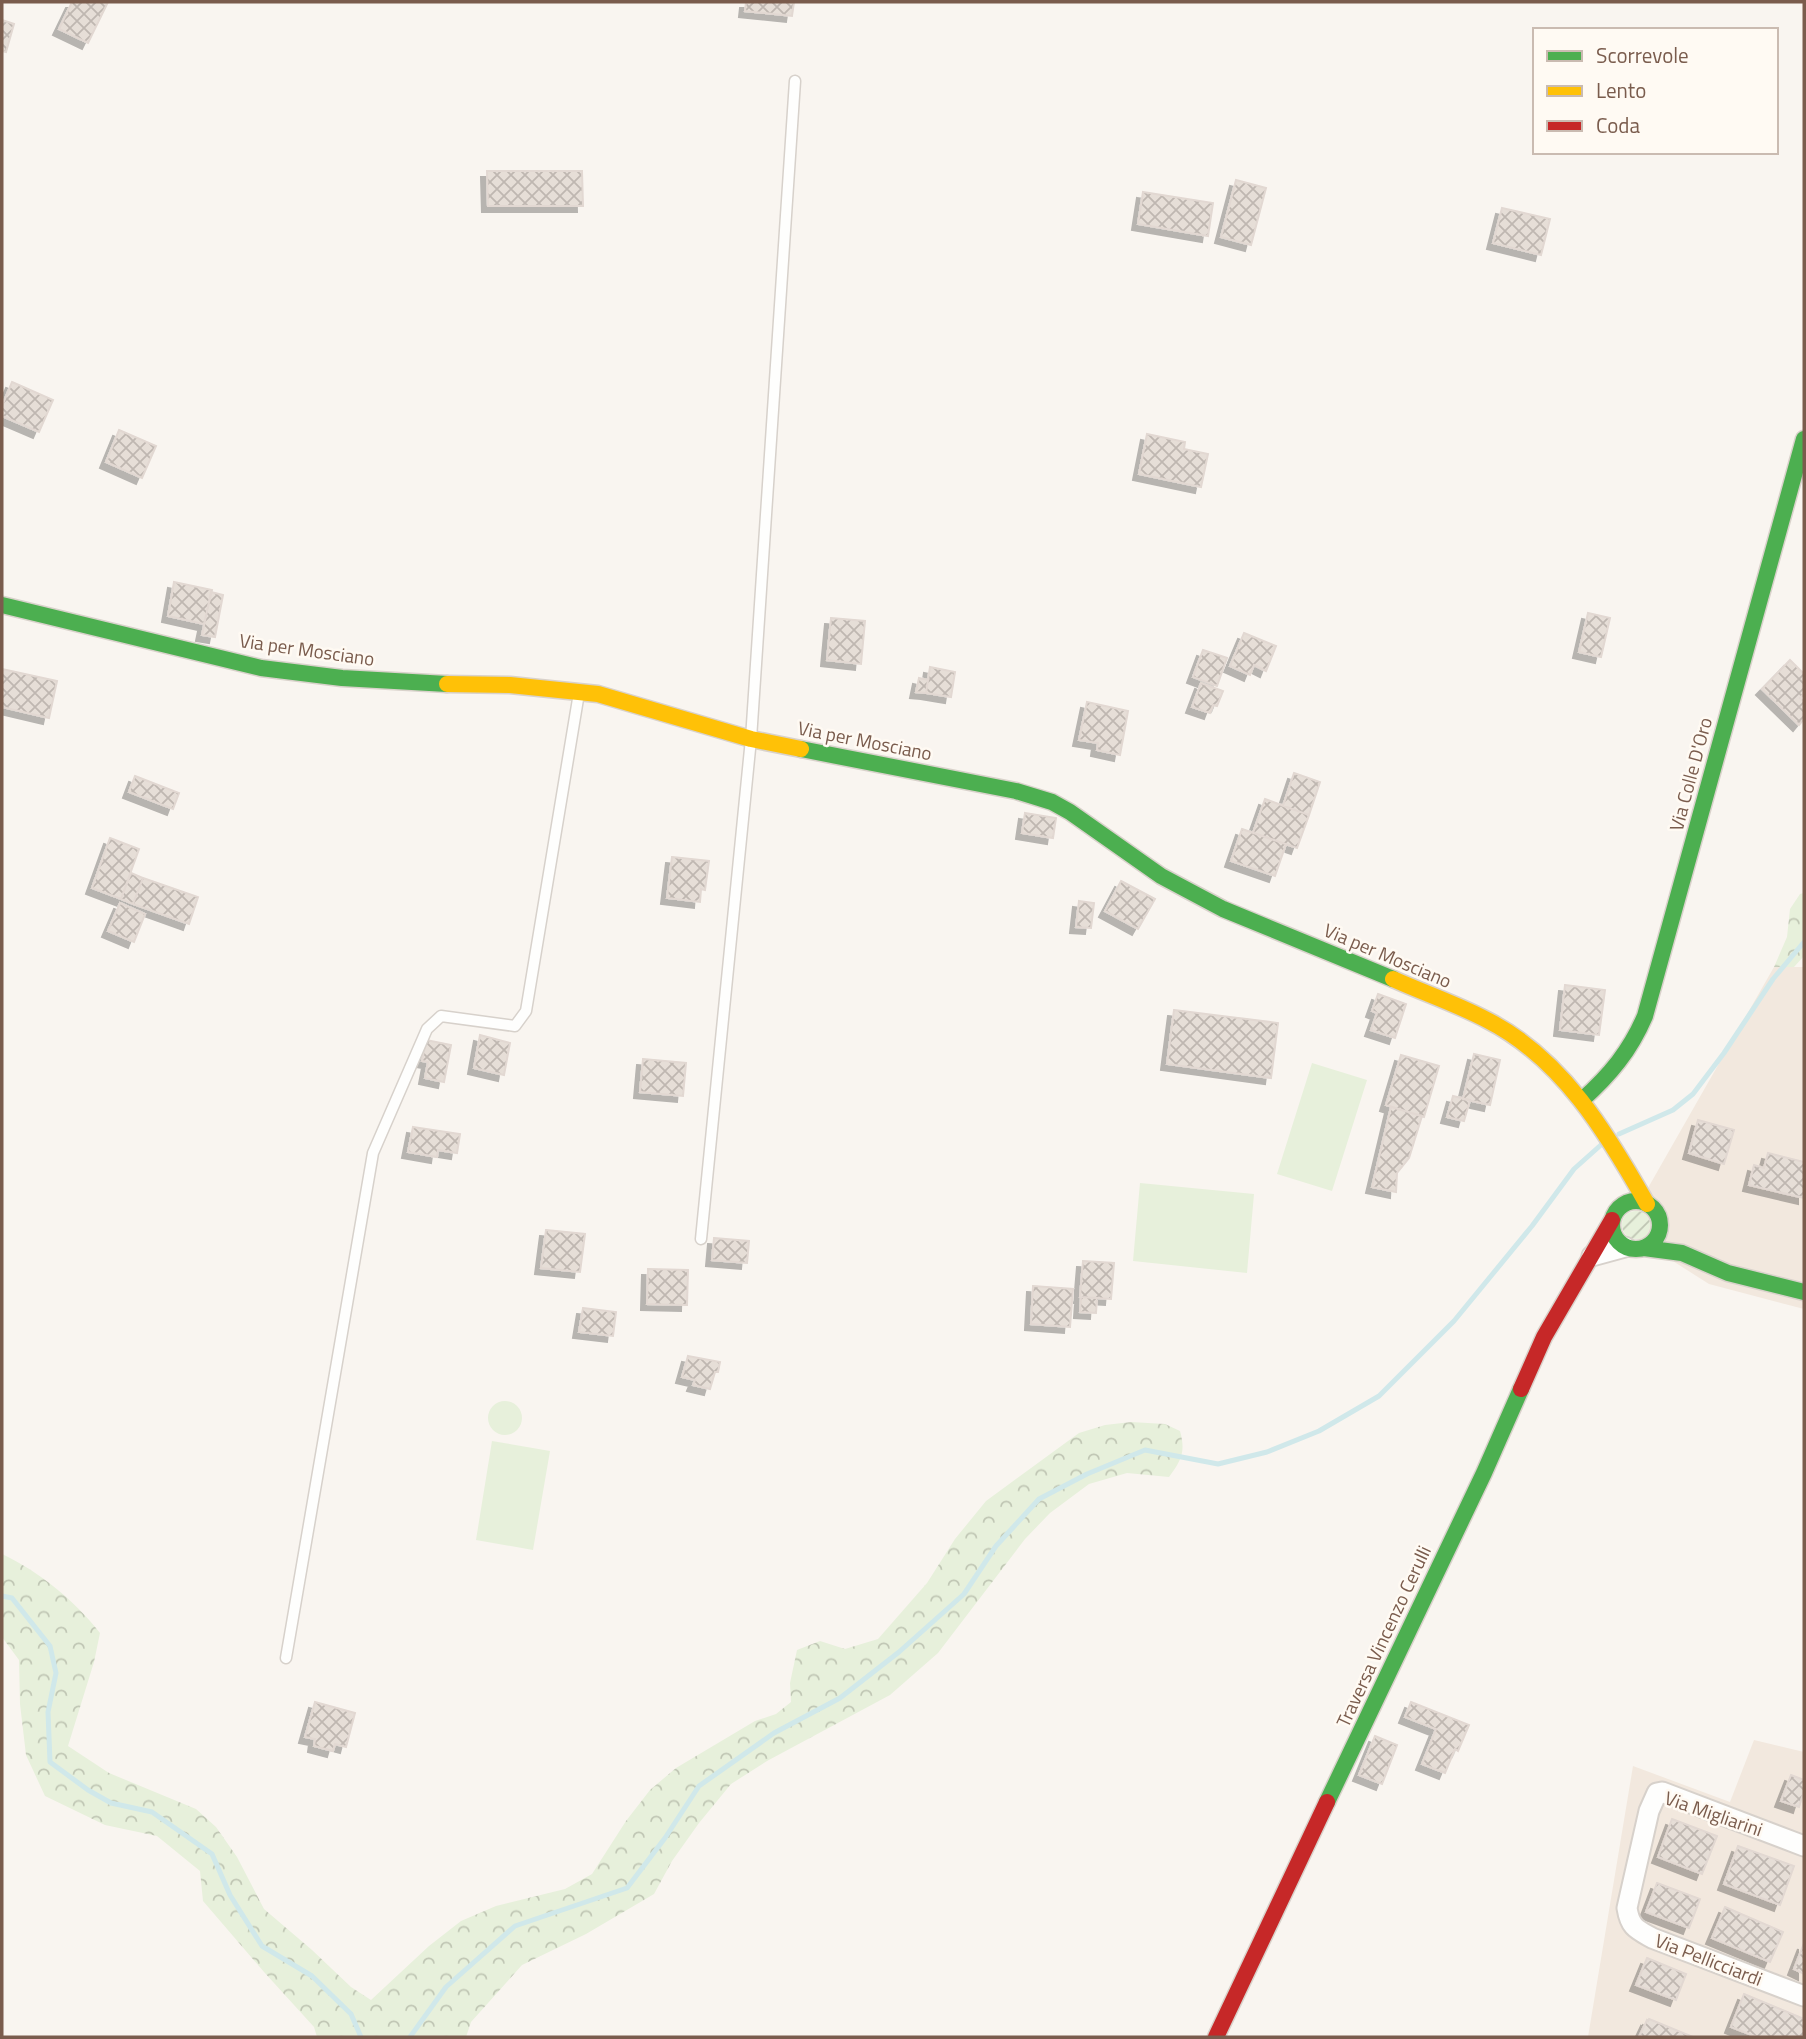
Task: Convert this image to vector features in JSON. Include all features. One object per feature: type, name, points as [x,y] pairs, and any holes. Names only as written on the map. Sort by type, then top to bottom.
[{"type":"main road","name":"Via Colle D'Oro","points":[[1581,1100],[1621,1062],[1633,1045],[1645,1016],[1804,439]]},
{"type":"main road","name":"Via per Mosciano","points":[[2,605],[261,668],[342,678],[423,684],[510,685],[598,694],[751,739],[1016,791],[1052,802],[1161,876],[1223,909],[1488,1020],[1506,1031],[1546,1061],[1581,1100],[1620,1156],[1647,1204]]},
{"type":"main road","points":[[1620,1156],[1614,1236],[1635,1247],[1682,1253],[1728,1273],[1804,1292]]},
{"type":"main road","points":[[1614,1217],[1626,1203],[1647,1204],[1656,1212],[1660,1223],[1682,1253]]},
{"type":"main road","name":"Traversa Vincenzo Cerulli","points":[[1216,2037],[1484,1473],[1544,1337],[1614,1217]]},
{"type":"main road","points":[[1635,1247],[1655,1241],[1660,1223]]},
{"type":"street","points":[[1592,1256],[1635,1247]]},
{"type":"street","name":"Via Migliarini","points":[[1627,1908],[1649,1811],[1657,1793],[1662,1792],[1804,1846]]},
{"type":"street","name":"Via Pellicciardi","points":[[1627,1908],[1629,1921],[1652,1938],[1804,1996]]},
{"type":"lane","points":[[701,1239],[751,739],[795,81]]},
{"type":"lane","points":[[286,1658],[373,1153],[427,1029],[442,1016],[515,1026],[526,1011],[579,693]]},
{"type":"shaded area","points":[[1774,967],[1804,967],[1804,1309],[1709,1284],[1624,1230]]},
{"type":"shaded area","points":[[1754,1740],[1804,1752],[1804,2037],[1588,2037],[1633,1766],[1730,1802]]},
{"type":"green space","points":[[1804,893],[1804,956],[1794,967],[1774,967],[1787,937],[1790,909],[1800,894]]},
{"type":"green space","points":[[1312,1063],[1367,1080],[1332,1191],[1277,1174]]},
{"type":"green space","points":[[1140,1183],[1254,1194],[1247,1273],[1133,1261]]},
{"type":"green space","points":[[1636,1211],[1646,1215],[1650,1225],[1646,1235],[1636,1239],[1626,1235],[1622,1225],[1626,1215]]},
{"type":"green space","points":[[505,1401],[517,1406],[522,1418],[517,1430],[505,1435],[493,1430],[488,1418],[493,1406]]},
{"type":"green space","points":[[1131,1422],[1165,1424],[1180,1431],[1181,1456],[1169,1477],[1127,1473],[1089,1484],[1050,1513],[1025,1539],[938,1653],[890,1695],[767,1761],[731,1784],[672,1861],[654,1894],[586,1934],[522,1965],[471,2022],[466,2037],[317,2037],[314,2027],[203,1901],[200,1871],[157,1836],[105,1825],[45,1796],[26,1755],[20,1704],[19,1660],[2,1637],[2,1554],[30,1569],[55,1588],[79,1609],[100,1633],[94,1662],[68,1746],[109,1773],[196,1809],[216,1827],[237,1857],[264,1909],[351,1987],[371,2000],[429,1946],[461,1921],[496,1906],[565,1889],[592,1874],[626,1821],[650,1790],[676,1768],[755,1721],[776,1714],[791,1702],[790,1683],[797,1650],[820,1641],[845,1649],[878,1639],[927,1583],[955,1539],[986,1501],[1079,1433],[1105,1425]]},
{"type":"green space","points":[[492,1441],[550,1451],[533,1550],[476,1540]]},
{"type":"building","points":[[72,2],[108,2],[88,43],[59,29]]},
{"type":"building","points":[[746,2],[794,2],[792,16],[745,11]]},
{"type":"building","points":[[2,20],[14,24],[6,52],[2,51]]},
{"type":"building","points":[[487,171],[582,171],[583,206],[488,206]]},
{"type":"building","points":[[1236,180],[1266,188],[1251,245],[1221,237]]},
{"type":"building","points":[[1143,192],[1213,203],[1208,236],[1138,224]]},
{"type":"building","points":[[1502,208],[1550,219],[1541,255],[1493,243]]},
{"type":"building","points":[[12,382],[53,400],[39,432],[2,416],[2,406]]},
{"type":"building","points":[[119,430],[156,446],[142,478],[106,462]]},
{"type":"building","points":[[1147,434],[1185,442],[1184,449],[1208,454],[1201,487],[1139,474]]},
{"type":"building","points":[[174,582],[212,590],[204,624],[168,616]]},
{"type":"building","points":[[211,592],[223,595],[215,637],[202,635]]},
{"type":"building","points":[[1588,613],[1610,618],[1601,657],[1579,652]]},
{"type":"building","points":[[831,618],[865,621],[861,664],[827,660]]},
{"type":"building","points":[[1244,633],[1276,646],[1266,671],[1254,665],[1250,675],[1230,666]]},
{"type":"building","points":[[1203,650],[1227,658],[1217,686],[1193,677]]},
{"type":"building","points":[[1790,660],[1804,674],[1804,694],[1800,698],[1804,702],[1804,719],[1799,725],[1762,689]]},
{"type":"building","points":[[930,667],[955,672],[951,697],[926,693]]},
{"type":"building","points":[[2,669],[57,681],[49,718],[2,707]]},
{"type":"building","points":[[919,678],[928,680],[926,693],[916,692]]},
{"type":"building","points":[[1201,683],[1223,691],[1217,706],[1213,705],[1210,713],[1192,707]]},
{"type":"building","points":[[1087,702],[1128,711],[1120,755],[1097,750],[1098,743],[1079,740]]},
{"type":"building","points":[[1294,773],[1320,782],[1309,815],[1283,806]]},
{"type":"building","points":[[135,776],[179,793],[173,809],[129,792]]},
{"type":"building","points":[[1265,799],[1309,815],[1297,848],[1253,833]]},
{"type":"building","points":[[1025,813],[1056,818],[1053,838],[1022,833]]},
{"type":"building","points":[[1242,829],[1286,844],[1275,876],[1231,861]]},
{"type":"building","points":[[110,838],[139,849],[121,899],[92,888]]},
{"type":"building","points":[[672,857],[709,861],[705,890],[701,889],[700,902],[667,898]]},
{"type":"building","points":[[131,873],[143,878],[133,904],[121,899]]},
{"type":"building","points":[[143,878],[198,897],[189,924],[133,904]]},
{"type":"building","points":[[1121,881],[1155,899],[1138,929],[1105,911]]},
{"type":"building","points":[[1079,901],[1094,903],[1091,928],[1076,927]]},
{"type":"building","points":[[120,903],[145,914],[134,942],[108,931]]},
{"type":"building","points":[[1565,985],[1605,990],[1599,1035],[1560,1030]]},
{"type":"building","points":[[1378,994],[1406,1004],[1395,1038],[1371,1030],[1377,1013],[1372,1011]]},
{"type":"building","points":[[1174,1010],[1278,1023],[1271,1078],[1167,1064]]},
{"type":"building","points":[[480,1035],[510,1043],[504,1075],[474,1068]]},
{"type":"building","points":[[426,1040],[451,1045],[444,1082],[425,1078],[428,1062],[422,1061]]},
{"type":"building","points":[[1474,1054],[1500,1060],[1490,1105],[1463,1099]]},
{"type":"building","points":[[1401,1055],[1439,1066],[1424,1117],[1386,1105]]},
{"type":"building","points":[[643,1059],[686,1063],[683,1096],[640,1092]]},
{"type":"building","points":[[1453,1096],[1470,1100],[1464,1121],[1447,1117]]},
{"type":"building","points":[[1391,1107],[1422,1116],[1409,1158],[1397,1173],[1396,1192],[1372,1187]]},
{"type":"building","points":[[1698,1120],[1734,1130],[1724,1164],[1689,1153]]},
{"type":"building","points":[[413,1127],[460,1134],[457,1153],[438,1150],[437,1157],[408,1152]]},
{"type":"building","points":[[1768,1153],[1804,1162],[1804,1198],[1749,1185],[1754,1165],[1764,1168]]},
{"type":"building","points":[[546,1230],[585,1234],[580,1272],[541,1268]]},
{"type":"building","points":[[714,1238],[749,1241],[747,1263],[712,1260]]},
{"type":"building","points":[[1083,1261],[1114,1263],[1111,1299],[1080,1297]]},
{"type":"building","points":[[648,1269],[688,1270],[687,1305],[647,1304]]},
{"type":"building","points":[[1033,1286],[1073,1289],[1070,1327],[1031,1324]]},
{"type":"building","points":[[1081,1297],[1097,1298],[1096,1313],[1080,1312]]},
{"type":"building","points":[[583,1308],[616,1312],[613,1336],[579,1332]]},
{"type":"building","points":[[688,1356],[720,1362],[710,1389],[693,1385],[695,1380],[682,1377]]},
{"type":"building","points":[[315,1702],[355,1713],[346,1747],[335,1744],[333,1751],[314,1746],[315,1739],[305,1737]]},
{"type":"building","points":[[1411,1702],[1469,1725],[1445,1773],[1422,1764],[1436,1729],[1405,1717]]},
{"type":"building","points":[[1375,1736],[1397,1745],[1382,1784],[1359,1775]]},
{"type":"building","points":[[1791,1775],[1804,1780],[1799,1807],[1781,1801]]},
{"type":"building","points":[[1672,1819],[1717,1836],[1702,1874],[1658,1857]]},
{"type":"building","points":[[1738,1846],[1794,1866],[1780,1905],[1724,1884]]},
{"type":"building","points":[[1657,1883],[1700,1899],[1689,1928],[1646,1912]]},
{"type":"building","points":[[1725,1907],[1783,1932],[1770,1962],[1712,1938]]},
{"type":"building","points":[[1804,1943],[1804,1974],[1794,1969]]},
{"type":"building","points":[[1647,1958],[1686,1974],[1676,2000],[1636,1985]]},
{"type":"building","points":[[1744,1994],[1804,2019],[1804,2037],[1757,2037],[1731,2027]]},
{"type":"building","points":[[1649,2019],[1693,2037],[1639,2037]]},
{"type":"waterway","points":[[1619,1134],[1673,1110],[1693,1094],[1773,979],[1804,942]]},
{"type":"waterway","points":[[410,2037],[446,1987],[515,1926],[627,1888],[665,1838],[699,1786],[774,1733],[840,1698],[899,1652],[964,1594],[996,1546],[1039,1499],[1087,1474],[1145,1450],[1218,1464],[1267,1452],[1319,1431],[1379,1396],[1454,1321],[1532,1226],[1574,1169],[1602,1144]]},
{"type":"waterway","points":[[2,1596],[12,1598],[50,1646],[56,1673],[48,1712],[50,1762],[111,1803],[152,1812],[212,1854],[230,1895],[262,1946],[312,1976],[351,2014],[361,2037]]},
{"type":"traffic: fast","points":[[1582,1100],[1618,1062],[1645,1016],[1804,439]]},
{"type":"traffic: fast","points":[[2,605],[261,668],[342,678],[447,684]]},
{"type":"traffic: fast","points":[[801,749],[1016,791],[1052,802],[1161,876],[1223,909],[1393,979]]},
{"type":"traffic: fast","points":[[1636,1201],[1653,1208],[1660,1225],[1653,1242],[1636,1249],[1619,1242],[1612,1225],[1619,1208],[1636,1201]]},
{"type":"traffic: fast","points":[[1644,1248],[1682,1253],[1728,1273],[1804,1292]]},
{"type":"traffic: fast","points":[[1327,1802],[1484,1473],[1521,1389]]},
{"type":"traffic: slow","points":[[447,684],[510,685],[598,694],[751,739],[801,749]]},
{"type":"traffic: slow","points":[[1393,979],[1487,1020],[1538,1055],[1560,1076],[1599,1125],[1647,1204]]},
{"type":"traffic: jam","points":[[1521,1389],[1544,1337],[1612,1220]]},
{"type":"traffic: jam","points":[[1216,2037],[1327,1802]]}]
